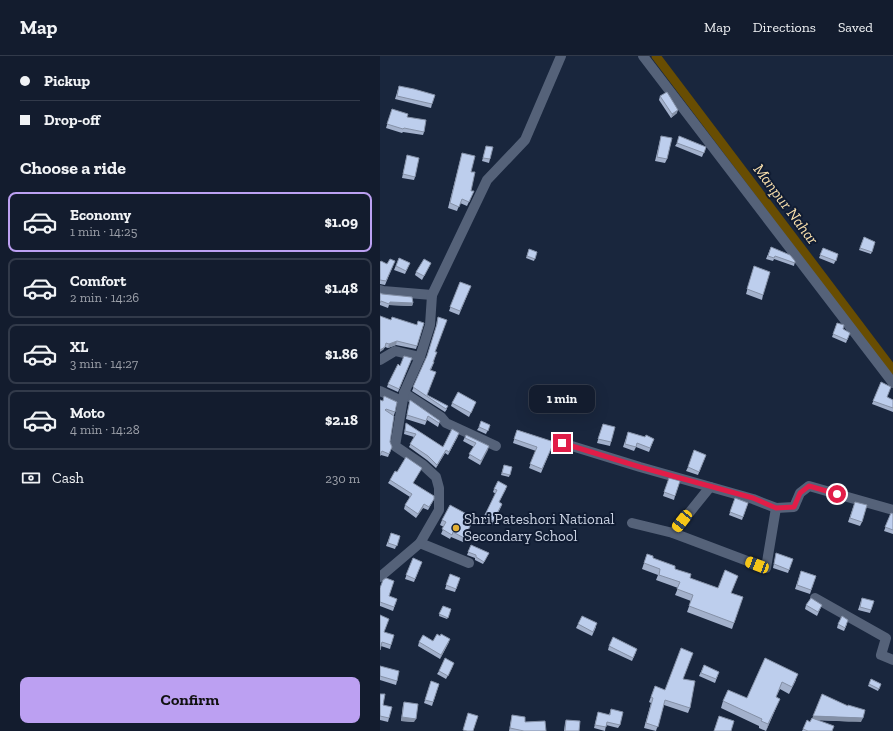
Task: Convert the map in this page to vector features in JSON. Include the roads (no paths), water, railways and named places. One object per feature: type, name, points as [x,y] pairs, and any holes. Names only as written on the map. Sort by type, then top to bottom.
[{"type":"street","points":[[380,578],[420,543],[439,510],[439,488],[436,477],[423,465],[395,446],[403,397],[420,357],[430,325],[432,295],[487,180],[525,140],[561,56]]},
{"type":"street","points":[[644,56],[893,383]]},
{"type":"street","points":[[380,290],[383,292],[432,295]]},
{"type":"street","points":[[380,360],[394,351],[420,357]]},
{"type":"street","points":[[380,391],[403,397],[441,417],[446,423],[496,446]]},
{"type":"street","points":[[562,443],[710,487],[753,498],[776,508],[794,507],[800,493],[809,486],[893,510]]},
{"type":"street","points":[[673,533],[710,487]]},
{"type":"street","points":[[632,524],[673,533],[766,568],[776,508]]},
{"type":"street","points":[[420,543],[469,563]]},
{"type":"street","points":[[815,598],[886,638],[881,655],[893,660]]},
{"type":"waterway","name":"Manpur Nahar","points":[[656,56],[893,370]]},
{"type":"place","name":"Shri Pateshori National Secondary School","points":[[456,528]]}]
